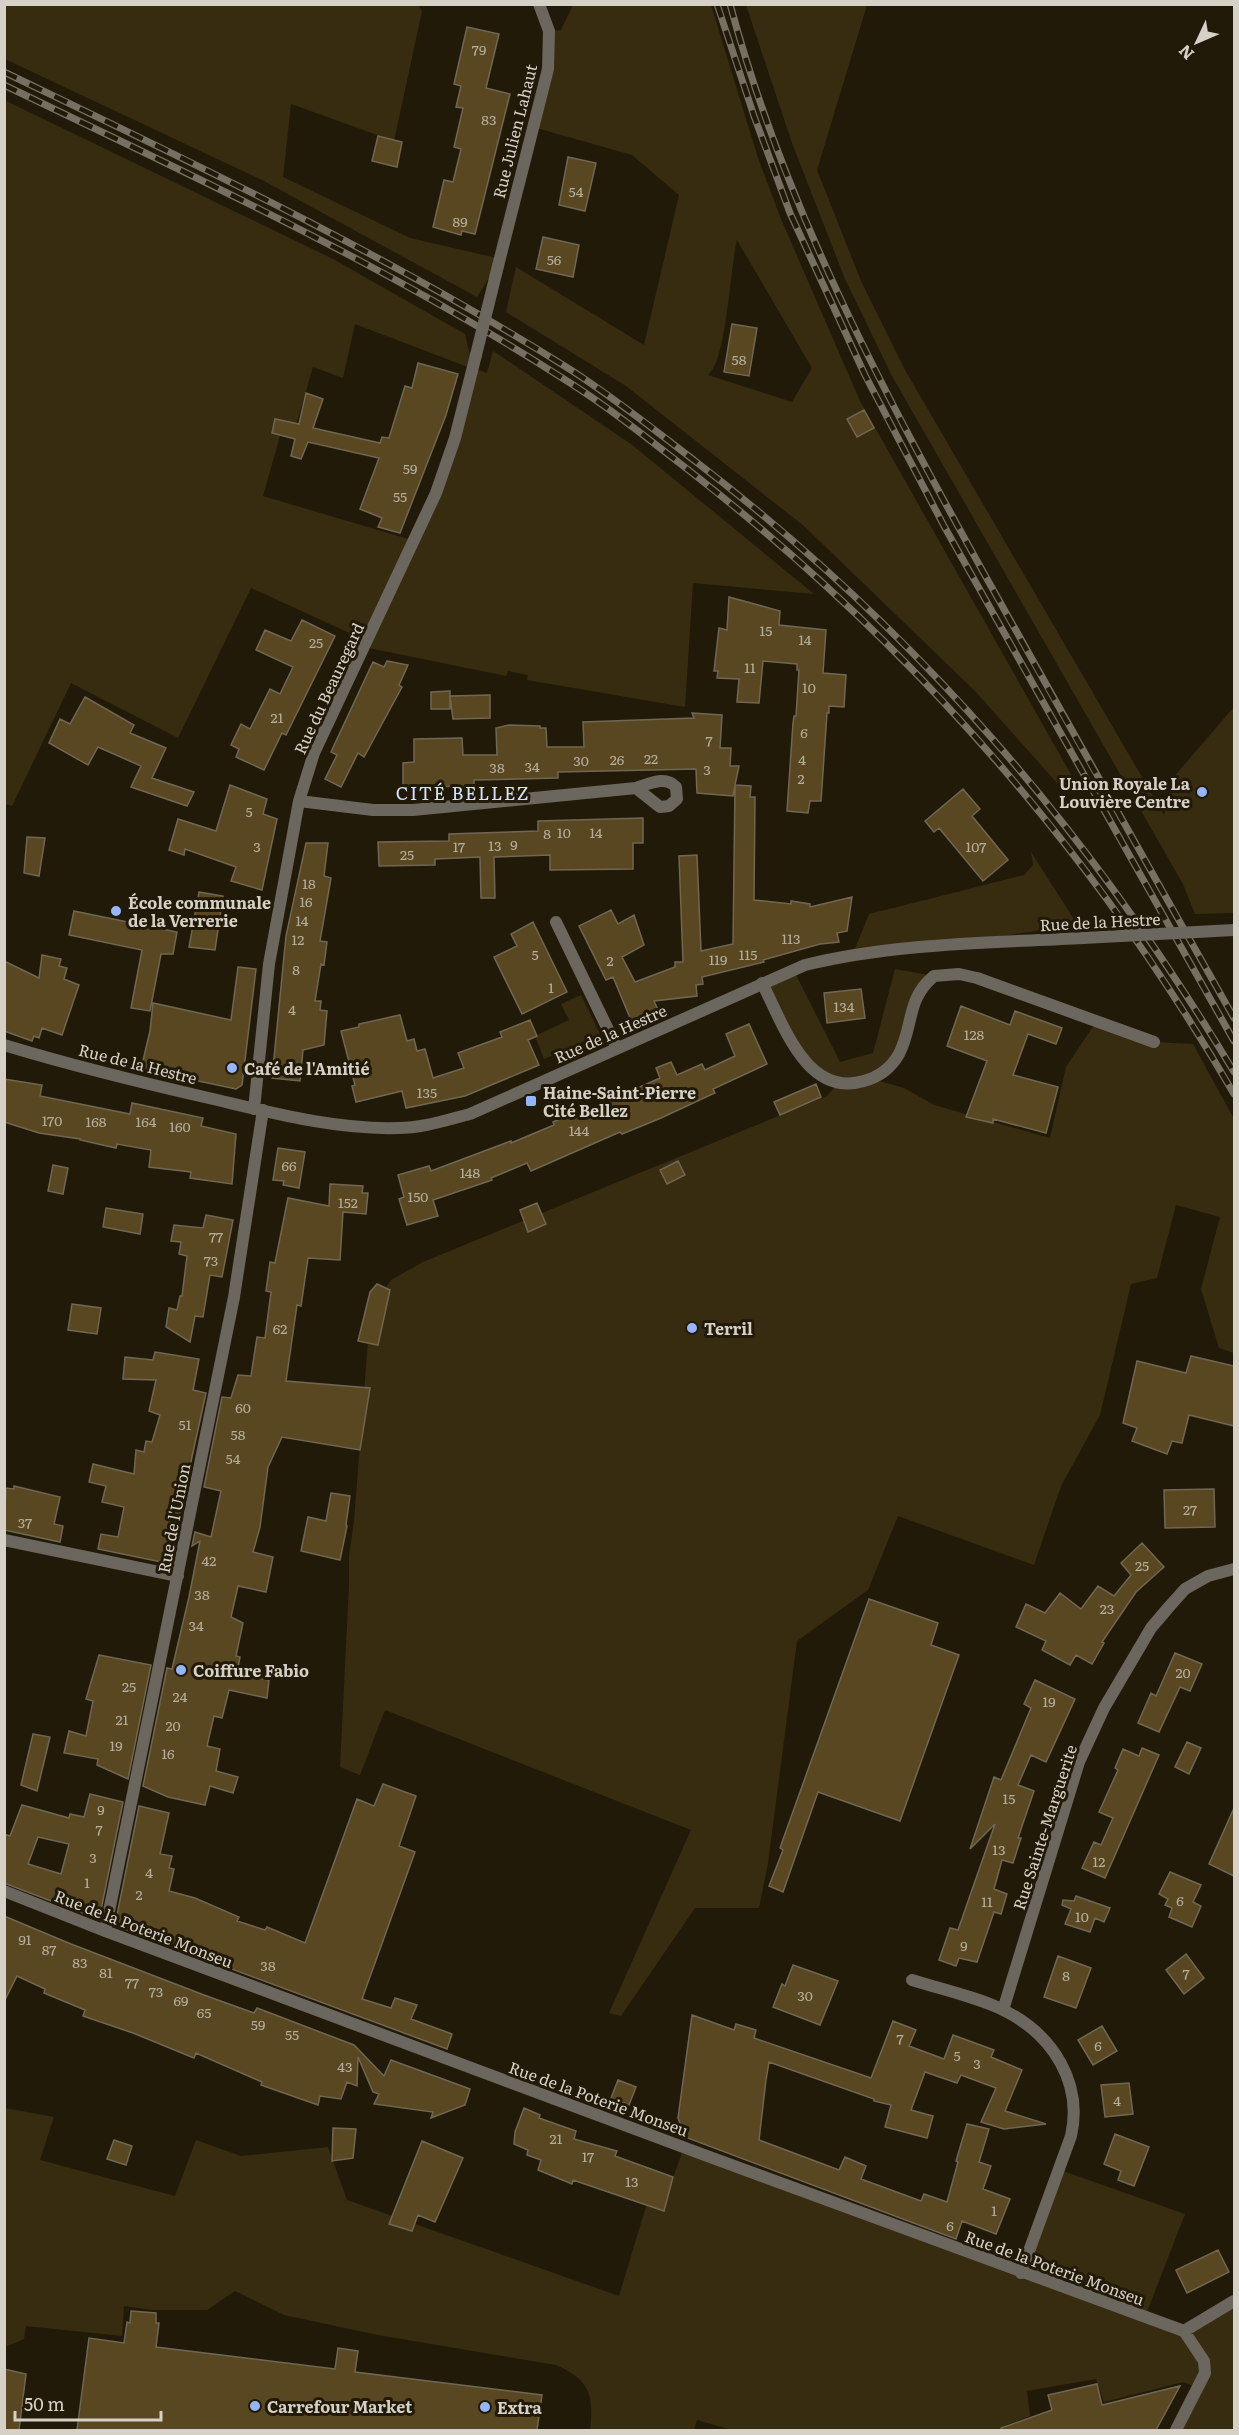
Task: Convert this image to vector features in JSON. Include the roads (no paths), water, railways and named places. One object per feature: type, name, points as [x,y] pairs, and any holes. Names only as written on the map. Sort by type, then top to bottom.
[{"type":"street","name":"Rue Julien Lahaut","points":[[445,470],[477,355],[548,69],[549,31],[539,4]]},
{"type":"street","name":"Rue du Beauregard","points":[[259,1110],[269,964],[299,801],[314,753],[415,541],[445,470]]},
{"type":"street","points":[[299,801],[373,810],[413,810],[636,788]]},
{"type":"street","points":[[556,922],[617,1048]]},
{"type":"street","name":"Rue de la Hestre","points":[[4,1045],[135,1081],[259,1110],[372,1128],[417,1127],[470,1114],[793,969],[841,957],[954,944],[1234,930]]},
{"type":"street","points":[[762,983],[806,1064],[826,1079],[838,1083],[856,1084],[873,1079],[893,1062],[902,1045],[917,994],[934,976],[959,974],[977,978],[1154,1042]]},
{"type":"street","name":"Rue de l'Union","points":[[105,1931],[234,1297],[259,1110]]},
{"type":"street","points":[[4,1540],[178,1576]]},
{"type":"street","name":"Rue Sainte-Marguerite","points":[[1004,2010],[1079,1762],[1104,1708],[1151,1628],[1185,1589],[1208,1576],[1234,1569]]},
{"type":"street","name":"Rue de la Poterie Monseu","points":[[4,1891],[105,1931],[1021,2273],[1184,2331]]},
{"type":"street","points":[[912,1980],[1004,2010],[1032,2029],[1052,2050],[1069,2079],[1074,2097],[1075,2118],[1071,2136],[1021,2273]]},
{"type":"street","points":[[1176,2430],[1205,2373],[1204,2361],[1184,2331],[1234,2301]]},
{"type":"railway","points":[[717,4],[754,116],[790,213],[865,375],[944,526],[1234,1041]]},
{"type":"railway","points":[[730,4],[753,81],[780,156],[842,303],[915,446],[991,586],[1234,1018]]},
{"type":"railway","points":[[4,72],[292,213],[503,328],[619,403],[776,526],[853,595],[925,666],[994,741],[1059,818],[1121,900],[1179,984],[1234,1072]]},
{"type":"railway","points":[[4,85],[290,224],[361,261],[499,339],[615,413],[772,538],[850,608],[923,681],[993,757],[1059,836],[1121,919],[1179,1005],[1234,1094]]},
{"type":"place","name":"Union Royale La Louvière Centre","points":[[1202,792]]},
{"type":"place","name":"École communale de la Verrerie","points":[[116,911]]},
{"type":"place","name":"Café de l'Amitié","points":[[232,1068]]},
{"type":"place","name":"Haine-Saint-Pierre Cité Bellez","points":[[531,1101]]},
{"type":"place","name":"Terril","points":[[692,1328]]},
{"type":"place","name":"Coiffure Fabio","points":[[181,1670]]},
{"type":"place","name":"Carrefour Market","points":[[255,2406]]},
{"type":"place","name":"Extra","points":[[485,2407]]},
{"type":"district","name":"CITÉ BELLEZ","points":[[463,792]]}]
